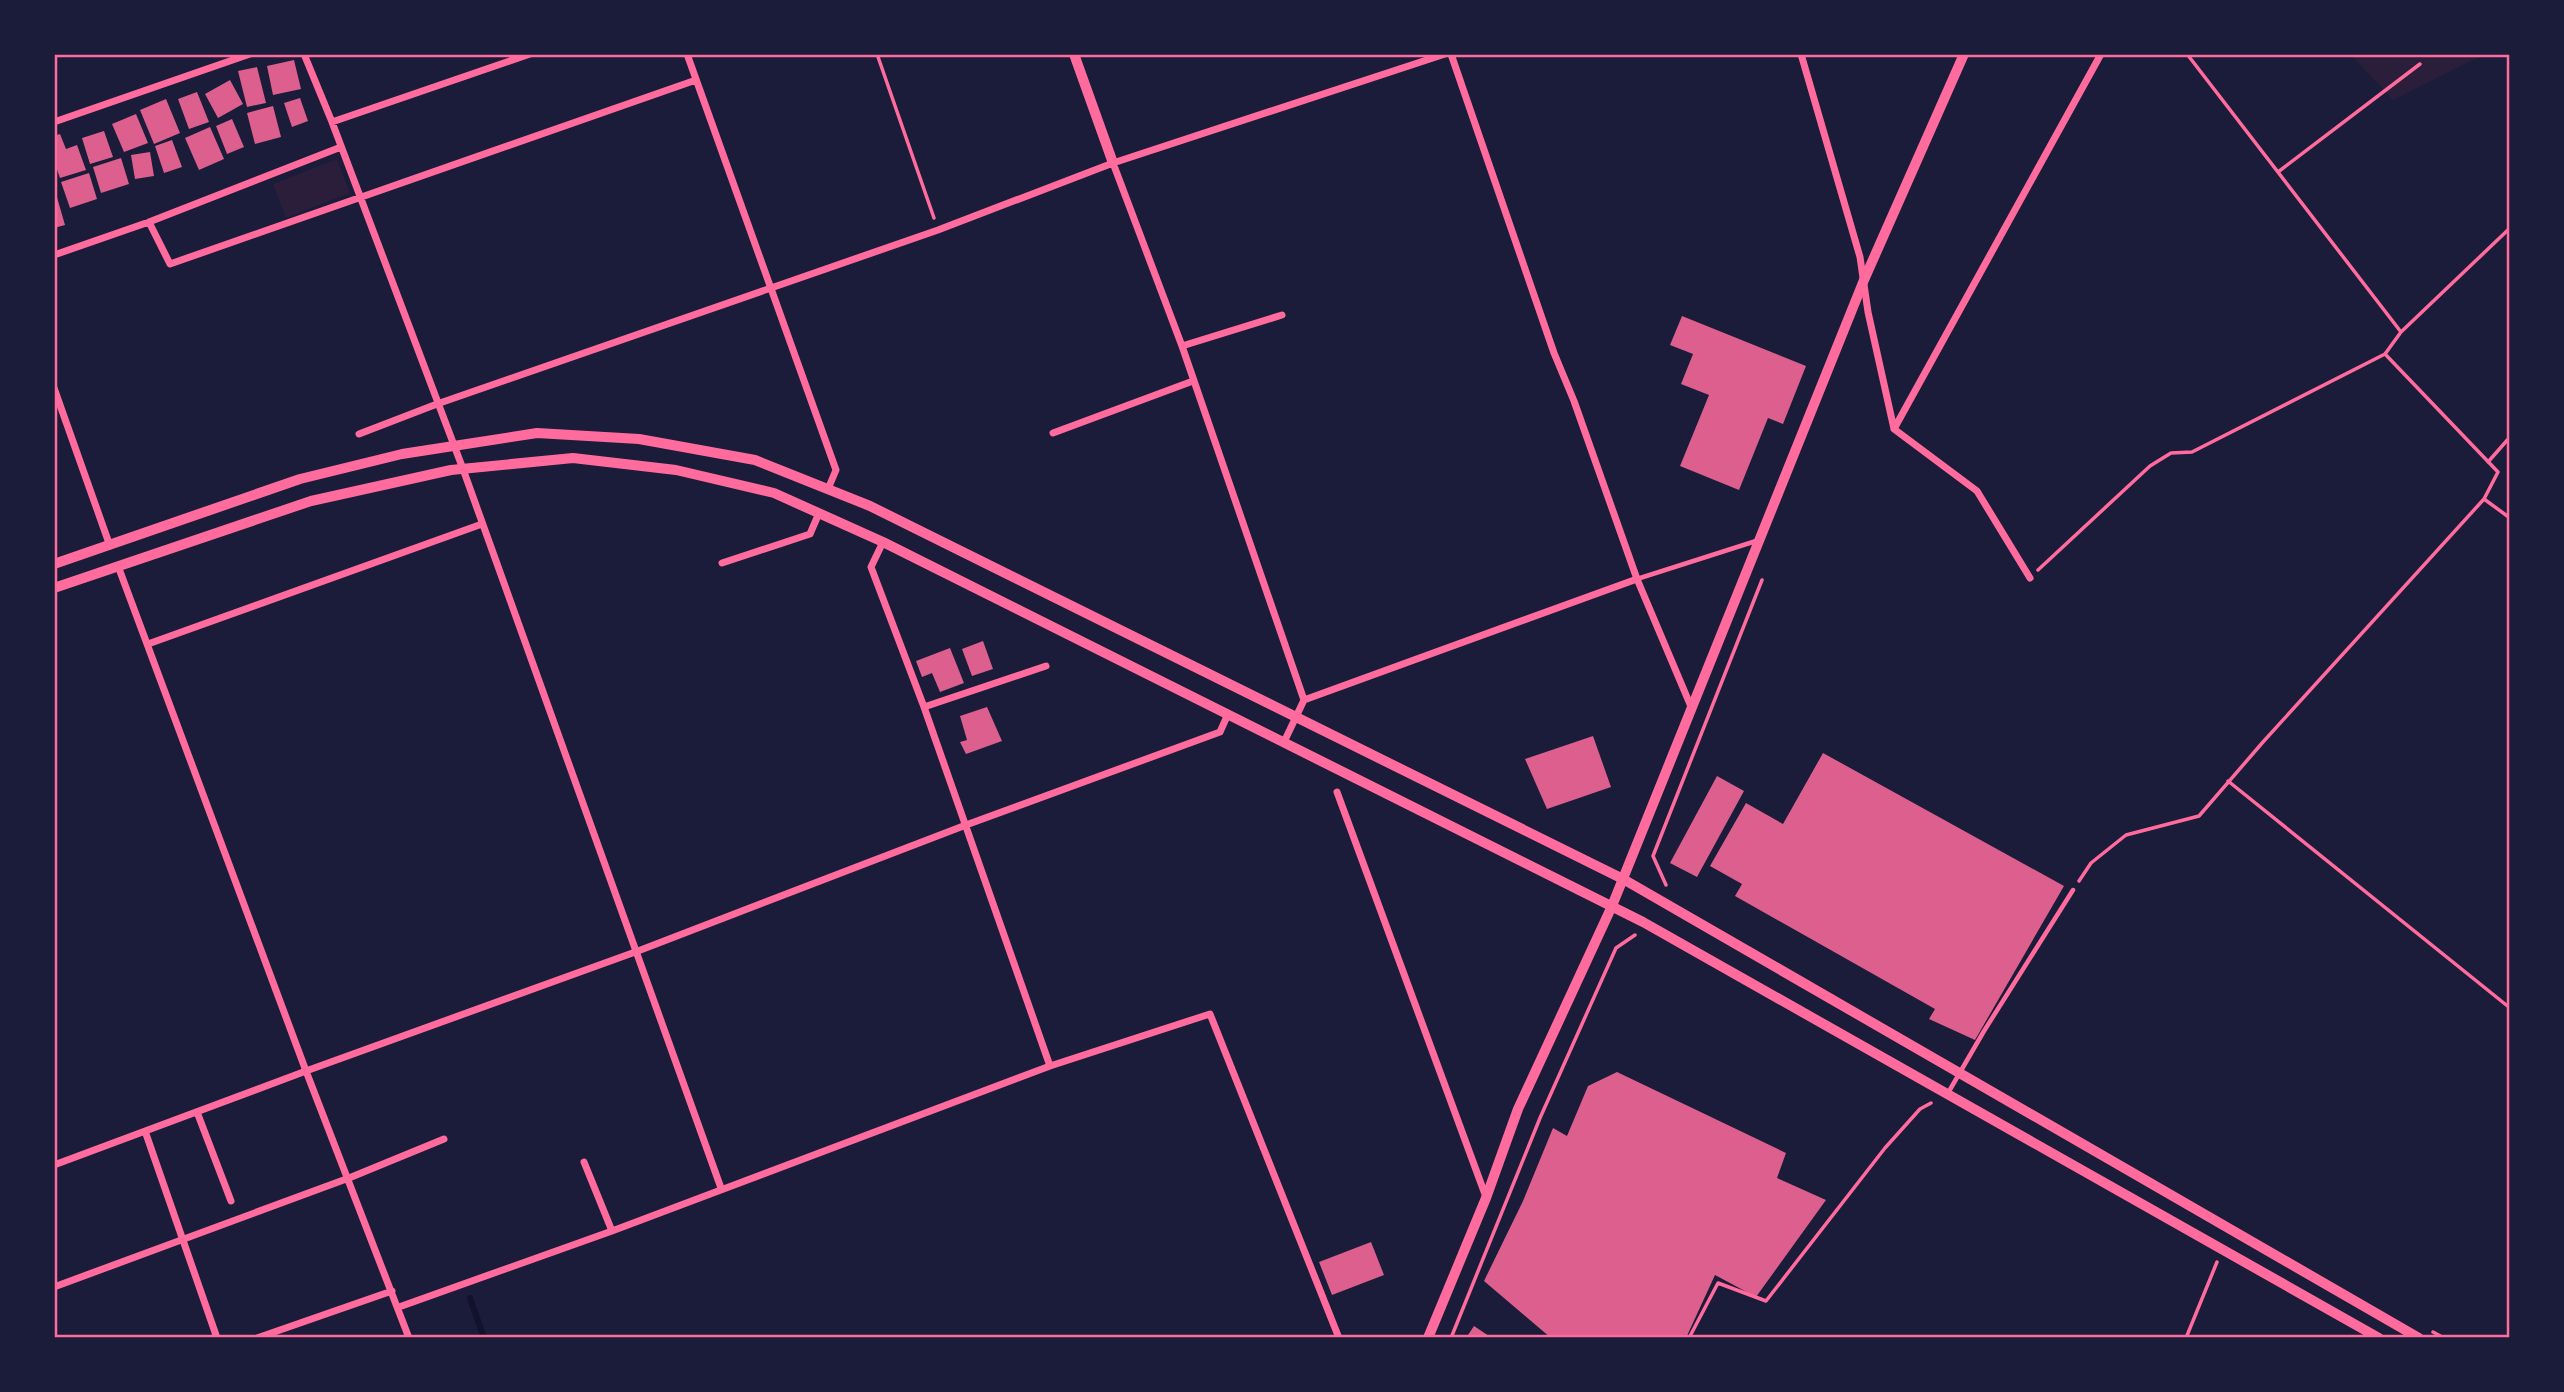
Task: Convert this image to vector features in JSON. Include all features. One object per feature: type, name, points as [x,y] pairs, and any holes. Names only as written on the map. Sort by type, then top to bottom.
[{"type":"street","points":[[54,122],[250,54]]},
{"type":"street","points":[[304,54],[463,469],[721,1188]]},
{"type":"street","points":[[332,122],[530,54]]},
{"type":"street","points":[[688,54],[836,470],[828,489]]},
{"type":"street","points":[[1074,54],[1182,346],[1304,700],[1284,742]]},
{"type":"street","points":[[359,434],[437,404],[938,230],[1113,163],[1445,54]]},
{"type":"street","points":[[1451,54],[1554,354],[1574,401],[1637,579],[1692,709]]},
{"type":"street","points":[[1801,54],[1856,244],[1894,429],[1977,491],[2030,578]]},
{"type":"street","points":[[1428,1338],[1486,1198],[1518,1109],[1612,906],[1864,280],[1964,54]]},
{"type":"street","points":[[1894,429],[2101,54]]},
{"type":"street","points":[[149,222],[170,264],[696,80]]},
{"type":"street","points":[[54,255],[149,222],[341,146]]},
{"type":"street","points":[[1182,346],[1282,315]]},
{"type":"street","points":[[1053,433],[1193,381]]},
{"type":"street","points":[[54,388],[110,546]]},
{"type":"street","points":[[54,564],[300,479],[402,454],[537,433],[639,439],[755,460],[870,506],[1623,878],[2420,1338]]},
{"type":"street","points":[[54,587],[311,501],[463,469],[573,458],[676,470],[774,493],[883,541],[1612,906],[2379,1338]]},
{"type":"street","points":[[722,563],[810,534],[820,513]]},
{"type":"street","points":[[148,644],[482,524]]},
{"type":"street","points":[[883,541],[871,566],[966,825],[1050,1066]]},
{"type":"street","points":[[118,566],[306,1071],[409,1338]]},
{"type":"street","points":[[1304,700],[1637,579]]},
{"type":"street","points":[[924,708],[1046,666]]},
{"type":"street","points":[[54,1165],[638,951],[966,825],[1220,732],[1228,714]]},
{"type":"street","points":[[1337,792],[1486,1198]]},
{"type":"street","points":[[399,1307],[612,1231],[1050,1066],[1210,1014],[1339,1338]]},
{"type":"street","points":[[197,1112],[232,1201]]},
{"type":"street","points":[[145,1131],[217,1338]]},
{"type":"street","points":[[54,1287],[349,1178],[444,1139]]},
{"type":"street","points":[[584,1162],[612,1231]]},
{"type":"street","points":[[257,1338],[392,1291]]},
{"type":"lane","points":[[1637,579],[1761,540]]},
{"type":"lane","points":[[1948,1093],[2073,890]]},
{"type":"path","points":[[877,54],[938,230]]},
{"type":"path","points":[[2187,54],[2401,332]]},
{"type":"path","points":[[2277,172],[2420,64]]},
{"type":"path","points":[[2030,578],[2150,466],[2171,453],[2192,452],[2385,354],[2401,332],[2510,228]]},
{"type":"path","points":[[2073,890],[2091,863],[2126,835],[2199,816],[2484,499],[2498,472],[2385,354]]},
{"type":"path","points":[[2488,462],[2510,437]]},
{"type":"path","points":[[2484,499],[2510,518]]},
{"type":"path","points":[[1668,890],[1653,856],[1766,571]]},
{"type":"path","points":[[2228,781],[2510,1008]]},
{"type":"path","points":[[1451,1338],[1540,1118],[1616,948],[1634,934],[1643,939]]},
{"type":"path","points":[[1689,1338],[1718,1283],[1766,1301],[1885,1148],[1920,1109],[1948,1093]]},
{"type":"path","points":[[1928,1098],[1940,1105]]},
{"type":"path","points":[[2186,1338],[2217,1262]]},
{"type":"path","points":[[2432,1331],[2444,1338]]},
{"type":"shaded area","points":[[2350,54],[2485,54],[2393,100]]},
{"type":"shaded area","points":[[337,159],[350,193],[286,218],[273,184]]},
{"type":"building","points":[[294,60],[301,89],[273,95],[267,66]]},
{"type":"building","points":[[257,67],[266,103],[247,107],[238,71]]},
{"type":"building","points":[[230,80],[243,104],[218,118],[205,94]]},
{"type":"building","points":[[197,92],[209,122],[189,129],[178,99]]},
{"type":"building","points":[[300,98],[308,121],[292,127],[284,103]]},
{"type":"building","points":[[166,99],[180,133],[154,144],[140,110]]},
{"type":"building","points":[[273,106],[281,137],[255,144],[247,113]]},
{"type":"building","points":[[136,114],[148,143],[124,152],[112,124]]},
{"type":"building","points":[[232,119],[244,147],[227,154],[216,126]]},
{"type":"building","points":[[210,127],[224,159],[199,170],[185,138]]},
{"type":"building","points":[[104,131],[113,157],[90,164],[82,138]]},
{"type":"building","points":[[60,134],[66,149],[77,145],[86,170],[60,178],[54,161],[54,136]]},
{"type":"building","points":[[172,140],[182,167],[164,173],[155,146]]},
{"type":"building","points":[[150,152],[154,176],[135,179],[131,155]]},
{"type":"building","points":[[121,158],[129,184],[101,193],[93,167]]},
{"type":"building","points":[[89,173],[97,199],[70,208],[61,182]]},
{"type":"building","points":[[54,187],[65,225],[54,228]]},
{"type":"building","points":[[1682,316],[1806,366],[1783,424],[1768,418],[1739,490],[1680,466],[1709,395],[1681,384],[1693,354],[1670,345]]},
{"type":"building","points":[[983,641],[993,669],[972,676],[962,649]]},
{"type":"building","points":[[950,648],[964,683],[940,692],[932,673],[922,677],[916,661]]},
{"type":"building","points":[[987,707],[1002,741],[966,754],[960,742],[967,740],[960,716]]},
{"type":"building","points":[[1593,736],[1611,787],[1547,809],[1525,759]]},
{"type":"building","points":[[1823,753],[2064,886],[1975,1040],[1929,1019],[1935,1009],[1735,896],[1742,884],[1710,866],[1746,803],[1783,824]]},
{"type":"building","points":[[1717,776],[1744,791],[1697,877],[1670,863]]},
{"type":"building","points":[[1617,1072],[1786,1153],[1777,1178],[1826,1200],[1756,1297],[1715,1275],[1686,1338],[1551,1338],[1484,1281],[1523,1201],[1553,1128],[1567,1136],[1588,1086]]},
{"type":"building","points":[[1371,1242],[1384,1275],[1332,1295],[1319,1262]]},
{"type":"building","points":[[1474,1326],[1492,1338],[1466,1338]]},
{"type":"waterway","points":[[470,1298],[484,1338]]}]
